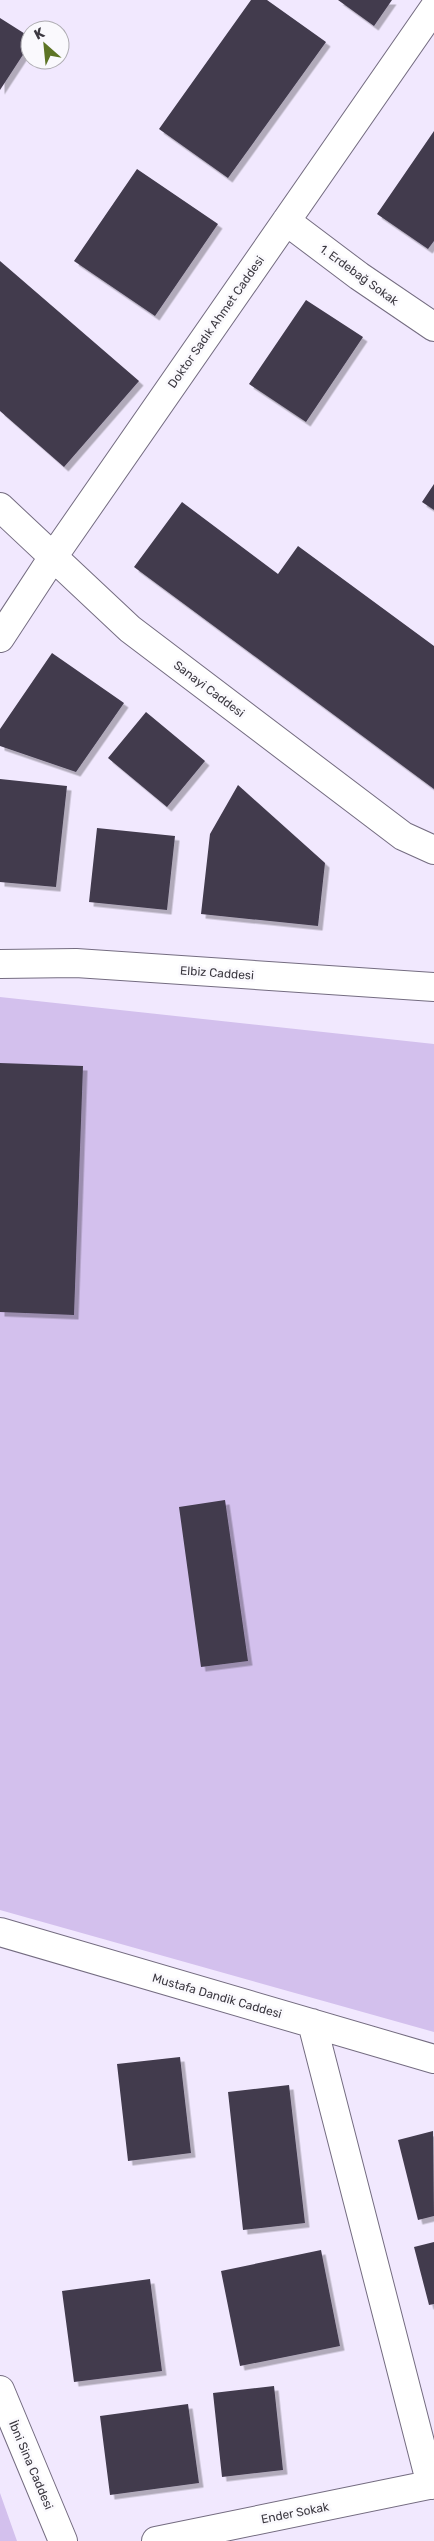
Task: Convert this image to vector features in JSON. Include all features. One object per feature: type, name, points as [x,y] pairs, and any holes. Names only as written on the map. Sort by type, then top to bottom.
[{"type":"street","name":"Doktor Sadık Ahmet Caddesi","points":[[0,638],[53,556],[434,8]]},
{"type":"street","name":"1. Erdebağ Sokak","points":[[286,221],[359,276],[434,327]]},
{"type":"street","name":"Sanayi Caddesi","points":[[0,507],[130,629],[403,836],[434,850]]},
{"type":"street","name":"Elbiz Caddesi","points":[[0,964],[76,963],[434,987]]},
{"type":"street","name":"Mustafa Dandik Caddesi","points":[[0,1932],[434,2059]]},
{"type":"street","points":[[312,2023],[433,2485]]},
{"type":"street","name":"İbni Sina Caddesi","points":[[0,2390],[63,2541]]},
{"type":"street","name":"Ender Sokak","points":[[156,2541],[433,2485]]},
{"type":"shaded area","points":[[0,997],[434,1044],[434,2032],[0,1910]]},
{"type":"shaded area","points":[[0,2493],[17,2541],[0,2541]]},
{"type":"building","points":[[251,0],[267,0],[326,42],[228,178],[159,129]]},
{"type":"building","points":[[338,0],[392,0],[374,26]]},
{"type":"building","points":[[0,18],[20,31],[20,59],[0,90]]},
{"type":"building","points":[[434,131],[434,241],[428,249],[377,214]]},
{"type":"building","points":[[137,169],[218,224],[155,316],[74,261]]},
{"type":"building","points":[[0,261],[139,381],[64,467],[0,411]]},
{"type":"building","points":[[306,300],[363,337],[306,422],[249,384]]},
{"type":"building","points":[[434,484],[434,510],[422,502]]},
{"type":"building","points":[[182,502],[278,574],[298,546],[434,646],[434,789],[134,567]]},
{"type":"building","points":[[52,653],[124,703],[76,772],[0,746],[0,729]]},
{"type":"building","points":[[146,712],[205,761],[167,807],[108,758]]},
{"type":"building","points":[[0,779],[67,786],[56,887],[0,882]]},
{"type":"building","points":[[238,785],[325,863],[318,926],[201,914],[210,834]]},
{"type":"building","points":[[97,828],[175,836],[167,910],[89,902]]},
{"type":"building","points":[[0,1063],[83,1066],[74,1315],[0,1312]]},
{"type":"building","points":[[225,1500],[248,1661],[201,1667],[179,1507]]},
{"type":"building","points":[[180,2057],[191,2153],[128,2161],[117,2064]]},
{"type":"building","points":[[289,2085],[305,2223],[243,2230],[228,2092]]},
{"type":"building","points":[[433,2131],[434,2216],[418,2220],[398,2140]]},
{"type":"building","points":[[434,2242],[434,2304],[429,2305],[414,2247]]},
{"type":"building","points":[[321,2250],[340,2346],[240,2366],[221,2271]]},
{"type":"building","points":[[150,2279],[162,2371],[74,2382],[62,2291]]},
{"type":"building","points":[[274,2386],[283,2470],[222,2477],[213,2393]]},
{"type":"building","points":[[188,2404],[199,2483],[110,2495],[100,2416]]}]
